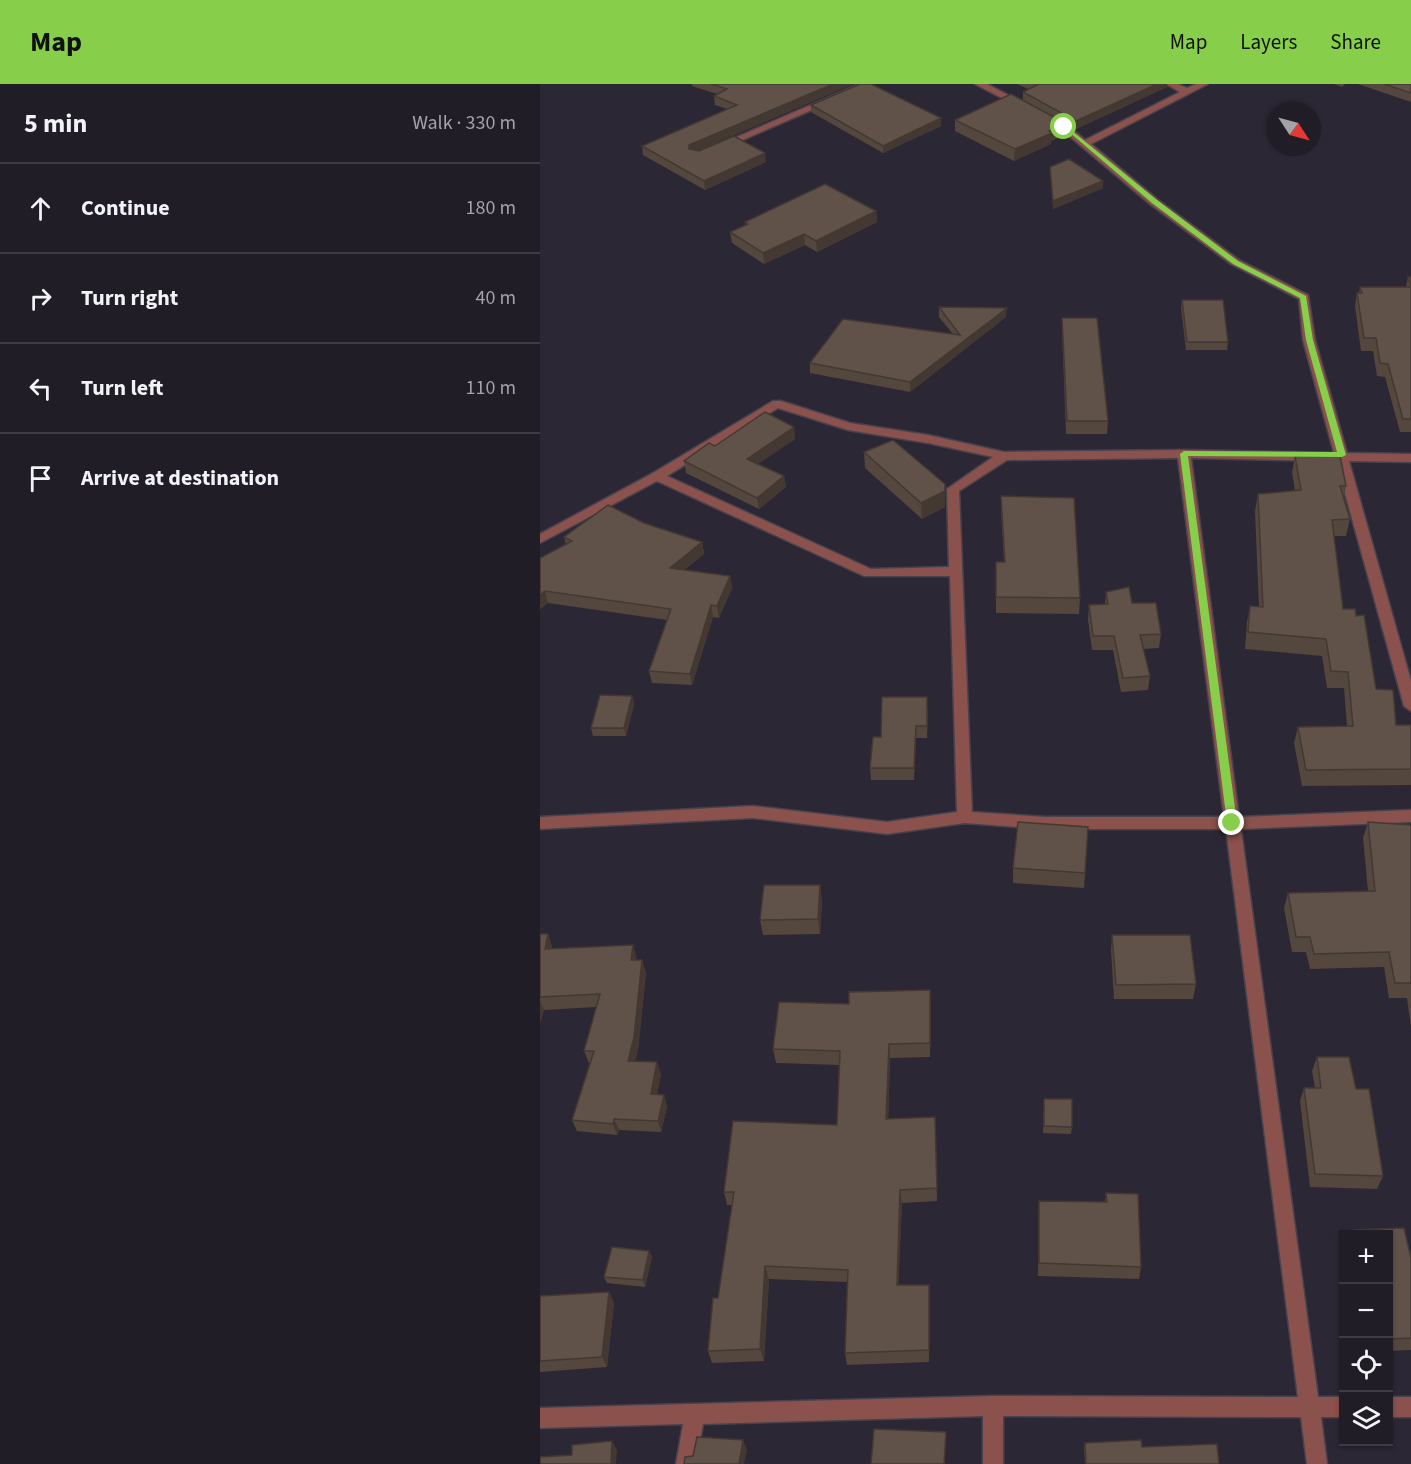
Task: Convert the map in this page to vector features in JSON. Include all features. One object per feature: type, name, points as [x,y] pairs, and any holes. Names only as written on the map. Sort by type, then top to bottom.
[{"type":"street","points":[[707,152],[867,84]]},
{"type":"street","points":[[980,84],[1033,111]]},
{"type":"street","points":[[1171,84],[1188,92]]},
{"type":"street","points":[[1084,144],[1203,84]]},
{"type":"street","points":[[1043,116],[1064,127],[1154,202],[1235,262],[1304,297],[1309,340],[1411,706]]},
{"type":"street","points":[[540,539],[657,476],[777,404],[848,426],[928,439],[1004,456],[1184,454],[1411,458]]},
{"type":"street","points":[[1184,454],[1317,1464]]},
{"type":"street","points":[[965,817],[953,489],[1004,456]]},
{"type":"street","points":[[657,476],[868,573],[956,571]]},
{"type":"street","points":[[540,823],[753,812],[887,828],[965,817],[1046,823],[1232,823],[1411,816]]},
{"type":"street","points":[[993,1406],[993,1464]]},
{"type":"street","points":[[540,1418],[993,1406],[1339,1407]]},
{"type":"street","points":[[1393,1407],[1411,1407]]},
{"type":"street","points":[[686,1464],[695,1413]]},
{"type":"building","points":[[711,84],[833,84],[689,145],[689,149],[699,151],[734,136],[765,153],[704,181],[642,146],[737,105],[714,96],[727,89]]},
{"type":"building","points":[[860,84],[871,84],[941,118],[883,146],[811,105]]},
{"type":"building","points":[[1036,84],[1157,84],[1076,121],[1023,92]]},
{"type":"building","points":[[1384,84],[1411,84],[1411,93]]},
{"type":"building","points":[[1011,94],[1065,123],[1049,131],[1052,133],[1015,149],[955,120]]},
{"type":"building","points":[[1069,159],[1103,181],[1053,201],[1050,167]]},
{"type":"building","points":[[825,184],[876,211],[816,241],[804,234],[763,253],[730,232],[748,224],[745,222]]},
{"type":"building","points":[[1360,287],[1411,287],[1411,419],[1403,419],[1388,364],[1380,363],[1376,338],[1364,338],[1357,293],[1362,293]]},
{"type":"building","points":[[1182,300],[1223,300],[1228,342],[1187,342]]},
{"type":"building","points":[[939,307],[1007,308],[910,382],[810,363],[843,319],[960,335]]},
{"type":"building","points":[[1062,318],[1097,318],[1108,421],[1067,421]]},
{"type":"building","points":[[765,412],[794,427],[747,459],[784,476],[757,498],[684,461],[709,443],[715,446]]},
{"type":"building","points":[[893,440],[945,484],[945,491],[921,503],[864,452]]},
{"type":"building","points":[[1295,456],[1340,456],[1346,486],[1340,486],[1350,519],[1332,520],[1343,609],[1355,609],[1356,616],[1364,615],[1376,689],[1393,690],[1396,725],[1411,725],[1411,769],[1306,770],[1298,727],[1353,726],[1348,672],[1331,671],[1326,639],[1248,632],[1250,606],[1263,607],[1258,494],[1301,490]]},
{"type":"building","points":[[1001,496],[1074,498],[1080,598],[996,597],[996,562],[1005,562]]},
{"type":"building","points":[[608,505],[644,523],[702,542],[670,568],[730,576],[717,606],[711,605],[690,674],[649,671],[671,609],[545,591],[540,595],[540,558],[572,541],[564,537]]},
{"type":"building","points":[[1129,587],[1132,603],[1156,603],[1161,634],[1140,635],[1150,676],[1123,678],[1114,636],[1093,636],[1089,605],[1108,604],[1106,592]]},
{"type":"building","points":[[600,695],[632,696],[624,728],[591,728]]},
{"type":"building","points":[[882,697],[927,697],[927,726],[916,726],[914,768],[870,768],[873,737],[881,737]]},
{"type":"building","points":[[1018,822],[1088,827],[1085,873],[1013,868]]},
{"type":"building","points":[[1368,822],[1411,825],[1411,983],[1395,983],[1389,952],[1314,954],[1310,937],[1296,937],[1288,893],[1375,891]]},
{"type":"building","points":[[764,885],[820,885],[818,919],[760,920]]},
{"type":"building","points":[[540,934],[548,934],[545,949],[633,945],[631,960],[642,960],[634,1037],[628,1061],[657,1062],[651,1094],[664,1095],[658,1121],[614,1119],[613,1124],[572,1120],[594,1051],[584,1051],[600,994],[540,997]]},
{"type":"building","points":[[1112,935],[1190,935],[1196,984],[1116,985]]},
{"type":"building","points":[[930,990],[930,1043],[889,1044],[886,1119],[935,1117],[937,1188],[900,1190],[897,1285],[929,1285],[929,1350],[845,1353],[848,1270],[765,1266],[760,1349],[708,1351],[713,1298],[718,1298],[734,1192],[724,1192],[733,1121],[837,1125],[840,1051],[773,1049],[779,1002],[849,1004],[849,992]]},
{"type":"building","points":[[1317,1057],[1349,1057],[1356,1089],[1369,1089],[1383,1176],[1315,1174],[1304,1088],[1321,1088]]},
{"type":"building","points":[[1044,1099],[1072,1099],[1072,1127],[1044,1126]]},
{"type":"building","points":[[1106,1193],[1138,1194],[1141,1267],[1039,1263],[1039,1201],[1107,1202]]},
{"type":"building","points":[[1404,1228],[1411,1258],[1411,1338],[1393,1339],[1393,1230],[1354,1230]]},
{"type":"building","points":[[612,1247],[649,1251],[643,1280],[604,1277]]},
{"type":"building","points":[[609,1292],[602,1357],[540,1361],[540,1296]]},
{"type":"building","points":[[874,1429],[946,1432],[944,1464],[871,1464]]},
{"type":"building","points":[[697,1437],[743,1440],[739,1464],[684,1464],[685,1457],[693,1456]]},
{"type":"building","points":[[1141,1440],[1142,1447],[1217,1444],[1219,1464],[1086,1464],[1085,1443]]},
{"type":"building","points":[[612,1441],[611,1464],[540,1464],[540,1457],[572,1455],[572,1445]]},
{"type":"route","points":[[1064,127],[1154,202],[1235,262],[1304,297],[1309,340],[1342,455],[1184,454],[1232,823]]}]
